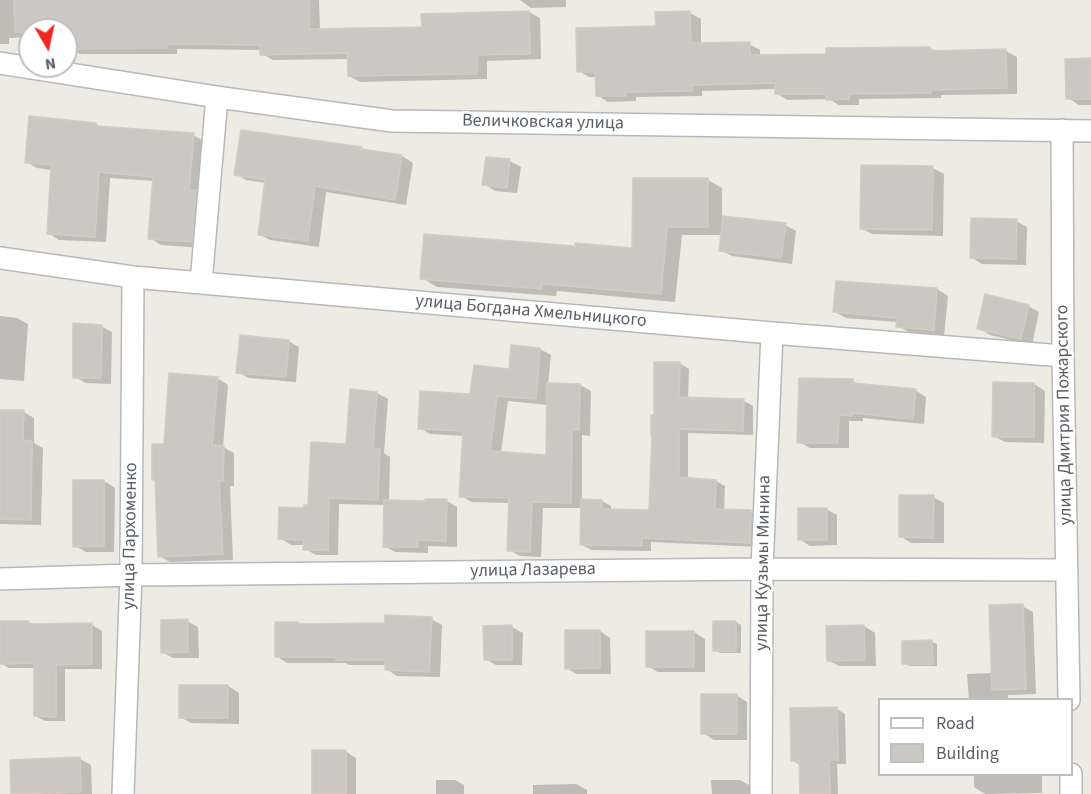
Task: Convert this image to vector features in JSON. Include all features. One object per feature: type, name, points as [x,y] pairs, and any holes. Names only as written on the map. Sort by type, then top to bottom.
[{"type":"street","name":"Величковская улица","points":[[0,63],[217,97],[392,121],[1091,131]]},
{"type":"street","points":[[201,283],[217,97]]},
{"type":"street","name":"улица Дмитрия Пожарского","points":[[1062,130],[1069,698]]},
{"type":"street","name":"улица Богдана Хмельницкого","points":[[0,258],[133,277],[1064,356]]},
{"type":"street","name":"улица Пархоменко","points":[[123,794],[131,575],[133,277]]},
{"type":"street","name":"улица Кузьмы Минина","points":[[761,794],[762,569],[772,333]]},
{"type":"street","name":"улица Лазарева","points":[[0,579],[131,575],[762,569],[1067,570]]},
{"type":"street","points":[[1071,776],[1071,794]]},
{"type":"building","points":[[14,0],[309,0],[309,29],[422,27],[421,14],[529,11],[530,54],[477,55],[477,74],[348,76],[347,53],[260,55],[260,45],[167,44],[167,48],[78,49],[78,18],[18,18],[18,32],[15,32]]},
{"type":"building","points":[[690,11],[691,43],[750,42],[750,55],[826,54],[826,48],[930,47],[930,51],[1006,49],[1007,88],[931,90],[931,93],[849,94],[849,99],[826,100],[826,94],[775,94],[775,83],[692,85],[692,91],[626,92],[626,96],[596,96],[595,72],[577,72],[576,28],[656,26],[655,12]]},
{"type":"building","points":[[1091,58],[1091,99],[1066,99],[1065,59]]},
{"type":"building","points":[[29,116],[96,123],[96,126],[194,133],[189,190],[196,190],[192,242],[148,239],[153,177],[99,172],[95,237],[47,234],[51,165],[25,163]]},
{"type":"building","points":[[241,130],[402,155],[395,200],[315,186],[308,241],[258,235],[265,180],[234,175]]},
{"type":"building","points":[[486,157],[510,159],[507,188],[482,185]]},
{"type":"building","points":[[861,165],[933,166],[932,230],[860,229]]},
{"type":"building","points":[[633,178],[708,178],[708,227],[667,227],[661,294],[542,284],[542,289],[420,279],[424,234],[575,246],[575,243],[632,248]]},
{"type":"building","points":[[723,216],[786,223],[781,258],[719,251]]},
{"type":"building","points":[[971,218],[1017,219],[1016,259],[970,258]]},
{"type":"building","points":[[836,281],[937,288],[934,330],[896,327],[897,318],[833,312]]},
{"type":"building","points":[[985,294],[1029,305],[1021,339],[977,329]]},
{"type":"building","points":[[73,323],[102,325],[101,378],[73,378]]},
{"type":"building","points":[[240,335],[289,340],[286,377],[236,373]]},
{"type":"building","points":[[511,345],[540,348],[536,399],[497,396],[490,451],[546,455],[547,383],[580,384],[579,430],[572,430],[571,503],[532,502],[530,552],[507,551],[509,498],[459,497],[463,431],[418,429],[420,391],[470,394],[474,365],[509,369]]},
{"type":"building","points":[[654,362],[680,362],[679,397],[744,399],[743,431],[679,429],[679,477],[716,480],[715,509],[751,510],[750,543],[642,538],[642,546],[580,545],[581,499],[602,500],[602,509],[649,510]]},
{"type":"building","points":[[169,373],[218,377],[212,445],[224,446],[223,481],[219,481],[223,554],[158,557],[155,480],[152,480],[152,444],[164,444]]},
{"type":"building","points":[[799,378],[853,379],[853,383],[916,389],[913,419],[852,413],[852,416],[839,415],[838,443],[797,443]]},
{"type":"building","points":[[993,382],[1034,383],[1034,437],[992,437]]},
{"type":"building","points":[[350,389],[377,392],[373,448],[380,449],[378,500],[329,498],[328,550],[303,550],[304,540],[278,539],[279,507],[304,508],[304,505],[308,505],[311,442],[346,444]]},
{"type":"building","points":[[0,410],[24,410],[23,440],[32,441],[31,520],[0,519]]},
{"type":"building","points":[[73,480],[104,480],[104,546],[73,547]]},
{"type":"building","points":[[899,495],[934,495],[933,538],[899,537]]},
{"type":"building","points":[[425,499],[447,499],[446,541],[418,540],[418,547],[383,547],[384,500],[425,501]]},
{"type":"building","points":[[798,508],[827,508],[827,540],[798,540]]},
{"type":"building","points":[[1023,604],[1026,689],[992,690],[989,605]]},
{"type":"building","points":[[385,615],[432,617],[429,672],[385,670],[385,660],[275,657],[275,622],[385,623]]},
{"type":"building","points":[[188,619],[188,652],[161,653],[161,620]]},
{"type":"building","points":[[0,621],[29,621],[29,624],[92,623],[92,664],[56,665],[56,717],[34,716],[34,663],[0,664]]},
{"type":"building","points":[[713,621],[736,621],[736,651],[713,651]]},
{"type":"building","points":[[512,625],[512,660],[484,660],[483,626]]},
{"type":"building","points":[[864,625],[865,660],[827,661],[826,626]]},
{"type":"building","points":[[565,630],[600,630],[600,668],[565,669]]},
{"type":"building","points":[[646,631],[694,631],[694,667],[646,667]]},
{"type":"building","points":[[932,640],[933,664],[902,664],[902,641]]},
{"type":"building","points":[[179,685],[228,685],[228,718],[179,718]]},
{"type":"building","points":[[701,694],[737,694],[737,734],[701,734]]},
{"type":"building","points":[[837,707],[838,760],[829,760],[830,794],[800,794],[799,761],[791,761],[790,708]]},
{"type":"building","points":[[312,750],[346,750],[346,794],[312,794]]},
{"type":"building","points":[[80,757],[81,792],[11,794],[10,760]]}]
